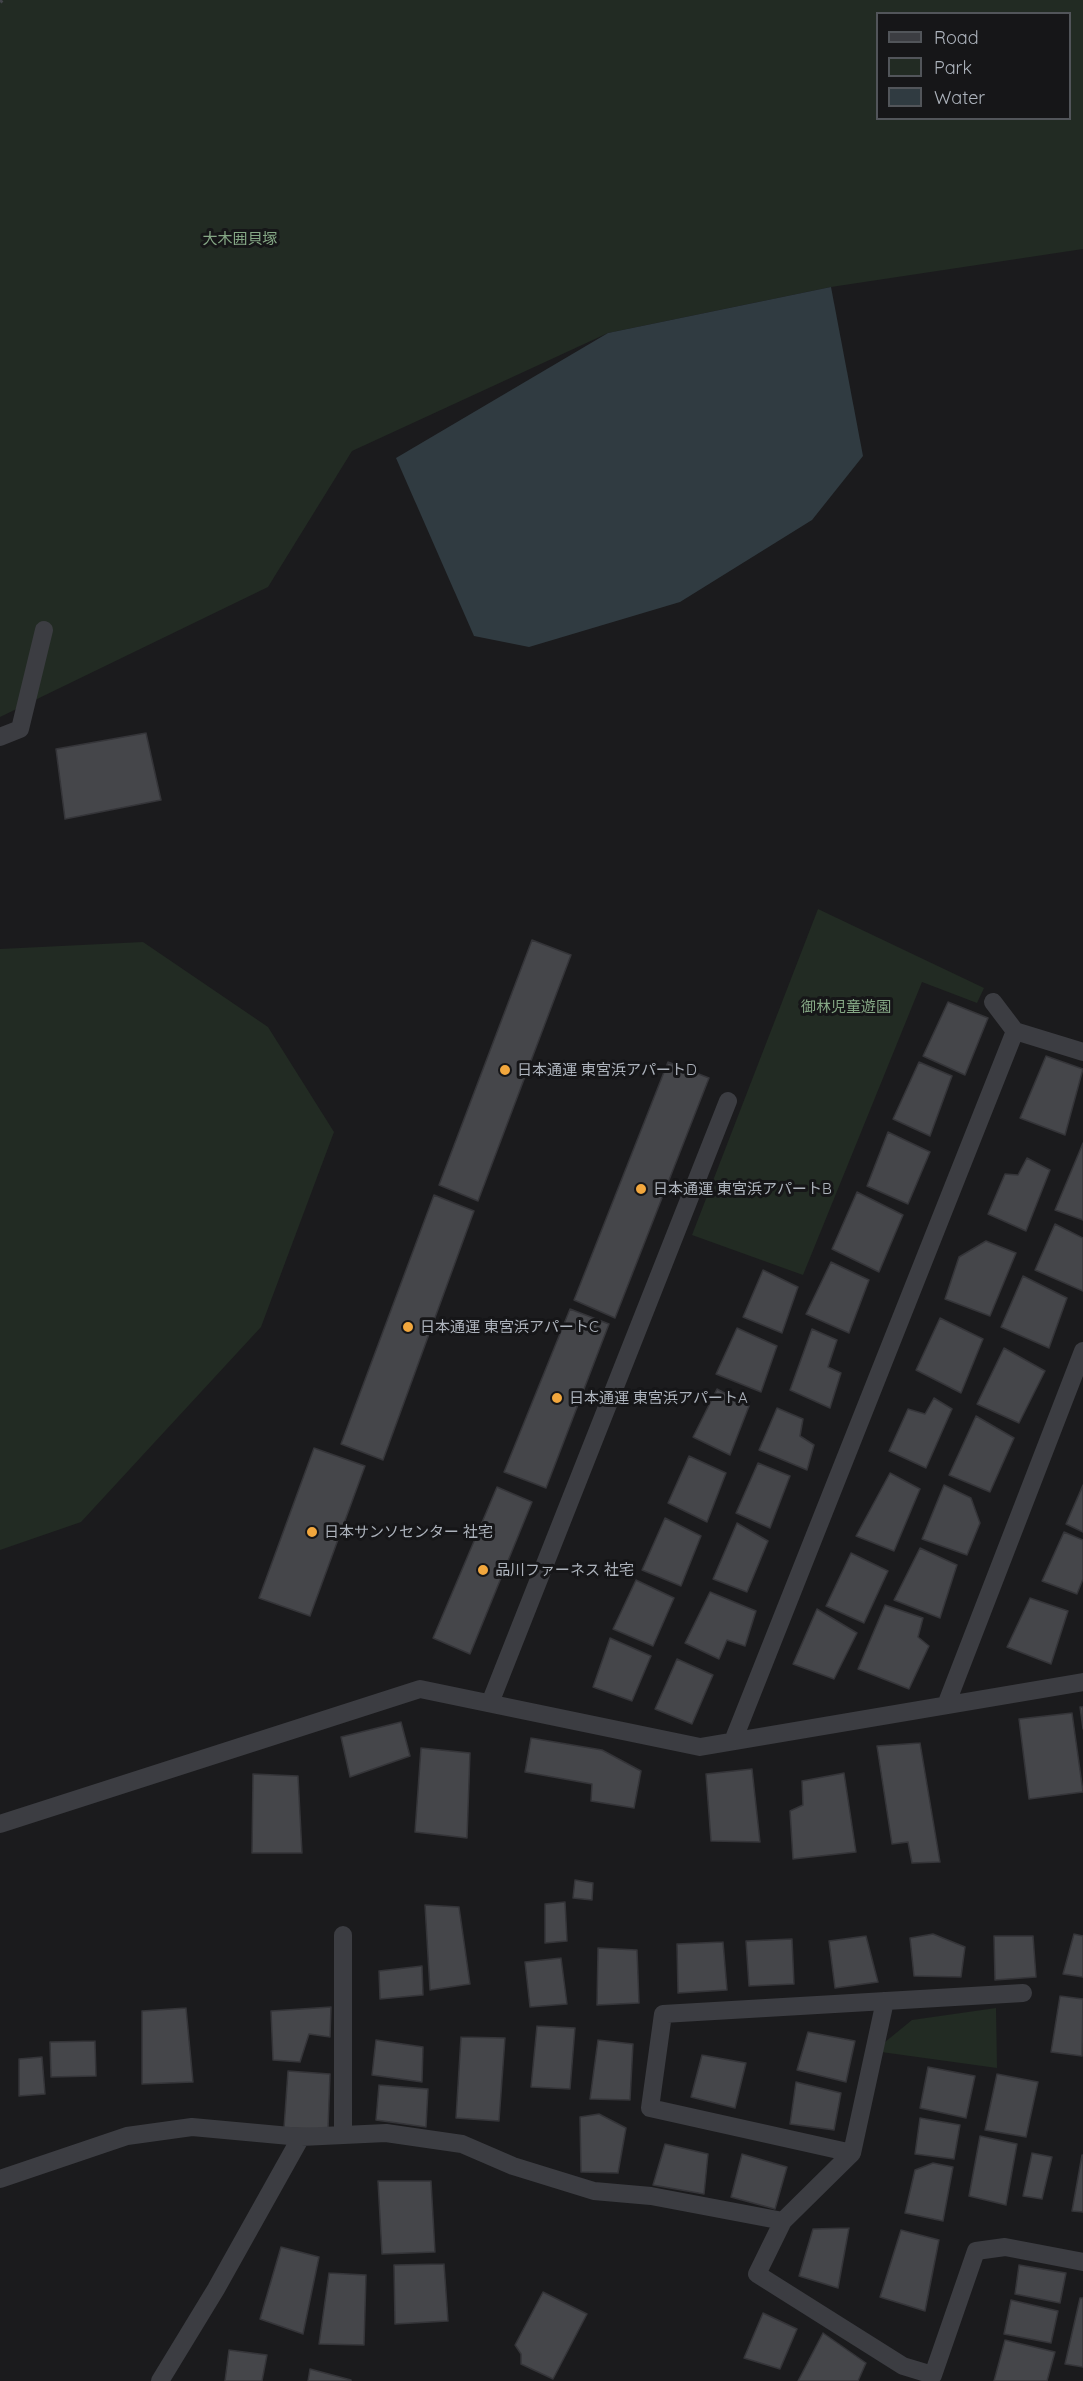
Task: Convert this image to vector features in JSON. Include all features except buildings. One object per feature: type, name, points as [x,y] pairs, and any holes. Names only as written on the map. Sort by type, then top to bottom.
[{"type":"street","points":[[0,737],[20,729],[44,630]]},
{"type":"street","points":[[993,1002],[1015,1031],[1083,1053]]},
{"type":"street","points":[[732,1741],[1015,1031]]},
{"type":"street","points":[[490,1704],[728,1101]]},
{"type":"street","points":[[946,1705],[1083,1351]]},
{"type":"street","points":[[0,1824],[420,1689],[700,1747],[1083,1682]]},
{"type":"street","points":[[343,1935],[343,2134]]},
{"type":"street","points":[[852,2153],[650,2108],[663,2014],[1023,1993]]},
{"type":"street","points":[[885,2001],[852,2153],[783,2222],[757,2274],[903,2366],[933,2375],[976,2251],[1005,2247],[1083,2262]]},
{"type":"street","points":[[0,2179],[127,2136],[192,2127],[301,2137],[386,2133],[462,2144],[513,2166],[594,2191],[651,2196],[783,2222]]},
{"type":"street","points":[[160,2381],[216,2289],[301,2137]]},
{"type":"green space","name":"大木囲貝塚","points":[[0,0],[1083,0],[1083,249],[831,287],[608,333],[352,451],[268,587],[0,717]]},
{"type":"green space","name":"御林児童遊園","points":[[818,909],[984,988],[977,1003],[922,982],[803,1275],[692,1235]]},
{"type":"green space","points":[[143,942],[268,1027],[334,1132],[261,1327],[81,1522],[0,1550],[0,949]]},
{"type":"green space","points":[[996,2008],[997,2068],[874,2051],[912,2020]]},
{"type":"water","points":[[831,287],[863,456],[812,520],[680,602],[529,647],[474,636],[396,458],[608,333]]},
{"type":"place","name":"日本通運 東宮浜アパートD","points":[[505,1070]]},
{"type":"place","name":"日本通運 東宮浜アパートB","points":[[641,1189]]},
{"type":"place","name":"日本通運 東宮浜アパートC","points":[[408,1327]]},
{"type":"place","name":"日本通運 東宮浜アパートA","points":[[557,1398]]},
{"type":"place","name":"日本サンソセンター 社宅","points":[[312,1532]]},
{"type":"place","name":"品川ファーネス 社宅","points":[[483,1570]]}]
